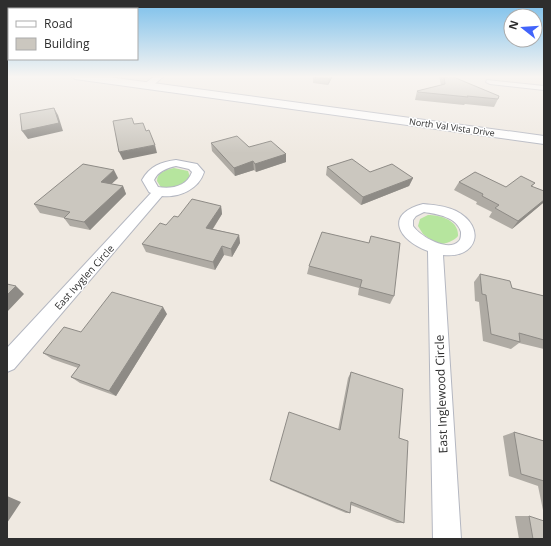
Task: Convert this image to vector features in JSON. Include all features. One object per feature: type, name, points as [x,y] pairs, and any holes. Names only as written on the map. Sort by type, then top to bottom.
[{"type":"main road","name":"North Val Vista Drive","points":[[261,101],[544,140]]},
{"type":"street","name":"East Ivyglen Circle","points":[[7,362],[160,191]]},
{"type":"street","name":"East Inglewood Circle","points":[[435,248],[447,539]]},
{"type":"green space","points":[[174,168],[188,171],[190,177],[182,184],[167,189],[162,188],[157,181],[160,173]]},
{"type":"green space","points":[[428,215],[443,217],[452,222],[458,236],[449,242],[437,244],[423,234],[418,226],[420,219]]},
{"type":"building","points":[[54,108],[59,123],[22,131],[20,114]]},
{"type":"building","points":[[132,118],[134,124],[143,123],[146,131],[149,130],[155,145],[119,152],[113,121]]},
{"type":"building","points":[[237,136],[249,147],[271,141],[286,154],[255,164],[253,161],[234,168],[211,143]]},
{"type":"building","points":[[352,159],[370,172],[392,164],[413,178],[363,197],[327,167]]},
{"type":"building","points":[[83,164],[114,170],[101,182],[123,186],[84,222],[64,218],[70,212],[34,204]]},
{"type":"building","points":[[475,172],[506,187],[521,176],[535,183],[531,186],[544,191],[544,200],[518,221],[495,208],[499,205],[482,196],[483,194],[459,182]]},
{"type":"building","points":[[192,199],[221,206],[206,228],[239,235],[231,249],[222,246],[213,262],[142,244],[160,223],[166,225],[174,216],[178,217]]},
{"type":"building","points":[[322,232],[369,243],[371,236],[400,243],[394,296],[360,287],[362,280],[309,266]]},
{"type":"building","points":[[480,274],[510,281],[512,288],[544,296],[544,340],[519,333],[520,342],[491,334],[486,295],[482,294]]},
{"type":"building","points":[[7,284],[16,286],[7,295]]},
{"type":"building","points":[[112,292],[163,307],[109,391],[71,377],[80,365],[43,353],[64,327],[81,332]]},
{"type":"building","points":[[351,372],[403,389],[399,438],[408,441],[404,523],[351,502],[350,513],[270,480],[289,412],[340,430]]},
{"type":"building","points":[[514,432],[544,441],[544,481],[521,474]]},
{"type":"building","points":[[529,516],[544,521],[544,539],[533,539]]}]
